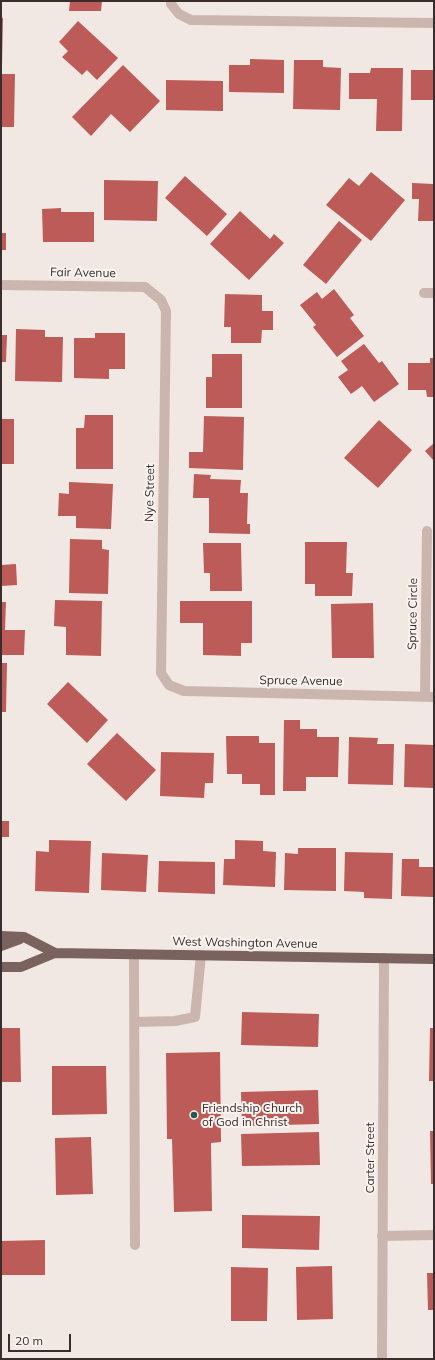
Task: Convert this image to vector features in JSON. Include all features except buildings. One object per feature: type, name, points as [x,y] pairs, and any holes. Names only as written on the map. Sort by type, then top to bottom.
[{"type":"main road","name":"West Washington Avenue","points":[[1,936],[24,937],[55,953]]},
{"type":"main road","points":[[1,946],[24,937]]},
{"type":"main road","name":"West Washington Avenue","points":[[1,967],[21,968],[55,953],[434,959]]},
{"type":"street","points":[[171,1],[171,4],[180,14],[191,20],[434,23]]},
{"type":"street","name":"Fair Avenue","points":[[1,285],[145,287],[161,300]]},
{"type":"street","name":"Nye Street","points":[[161,300],[166,311],[161,672],[169,685]]},
{"type":"street","name":"Spruce Circle","points":[[427,531],[429,697]]},
{"type":"street","name":"Spruce Avenue","points":[[169,685],[184,691],[429,697]]},
{"type":"street","points":[[134,954],[135,1245]]},
{"type":"street","points":[[135,1022],[175,1021],[195,1017],[201,955]]},
{"type":"street","name":"Carter Street","points":[[382,1359],[384,958]]},
{"type":"street","points":[[382,1236],[434,1235]]},
{"type":"place","name":"Friendship Church of God in Christ","points":[[194,1115]]}]
